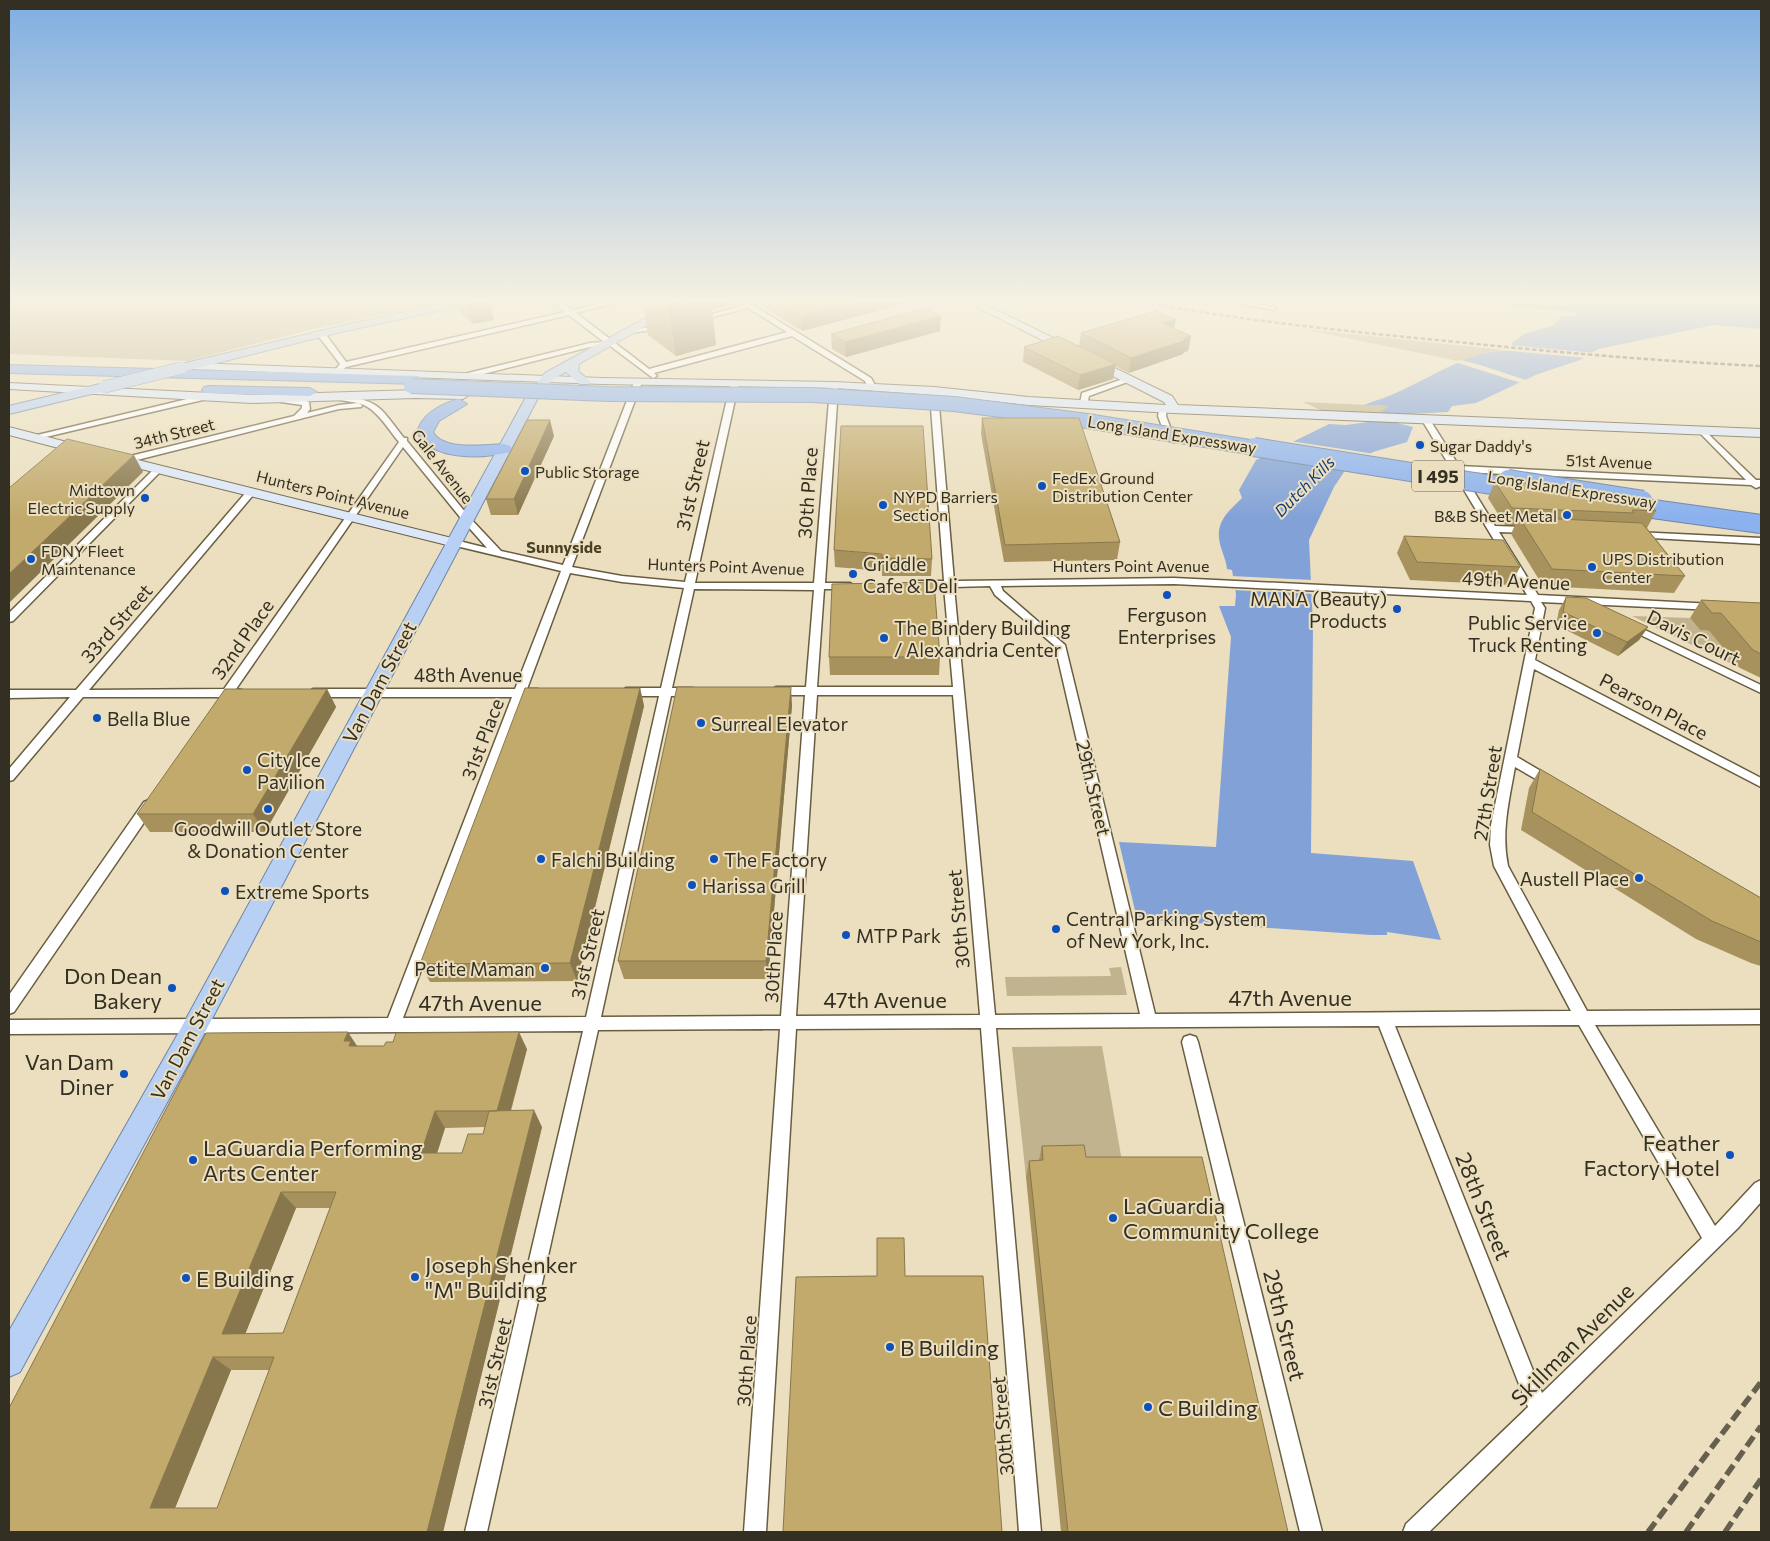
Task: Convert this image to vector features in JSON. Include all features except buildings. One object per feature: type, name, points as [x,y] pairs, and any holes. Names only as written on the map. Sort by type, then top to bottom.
[{"type":"highway","name":"Long Island Expressway","points":[[208,374],[293,376],[415,386],[608,394],[852,397],[1025,412],[1642,508],[1761,524]]},
{"type":"highway","points":[[267,374],[293,376]]},
{"type":"highway","points":[[9,377],[93,386],[248,392],[415,386]]},
{"type":"highway","name":"Long Island Expressway","points":[[415,386],[810,388],[984,400],[1095,414],[1639,499],[1761,515]]},
{"type":"highway","points":[[504,450],[456,450],[438,446],[428,440],[425,432],[430,420],[441,411],[459,404],[500,396],[612,398],[702,394]]},
{"type":"main road","points":[[9,410],[93,386],[153,374]]},
{"type":"main road","points":[[434,374],[584,381],[835,385],[934,391],[1043,402],[1761,433]]},
{"type":"main road","name":"Van Dam Street","points":[[9,1360],[195,1026],[532,397],[545,379],[553,374]]},
{"type":"main road","points":[[575,374],[584,381]]},
{"type":"main road","points":[[1117,374],[1170,400],[1164,408]]},
{"type":"main road","points":[[9,386],[93,386],[208,396],[274,399],[303,398],[415,386],[532,397],[833,402],[933,408],[1081,423],[1102,410],[1164,408]]},
{"type":"main road","points":[[1043,402],[1074,408],[1081,423]]},
{"type":"main road","points":[[1081,423],[1084,403]]},
{"type":"main road","name":"Hunters Point Avenue","points":[[9,431],[455,543]]},
{"type":"street","points":[[467,376],[475,374]]},
{"type":"street","points":[[650,374],[661,382]]},
{"type":"street","points":[[858,374],[868,380],[872,387]]},
{"type":"street","points":[[1084,403],[1085,395],[1129,380]]},
{"type":"street","name":"31st Place","points":[[393,1025],[638,382]]},
{"type":"street","name":"31st Street","points":[[476,1532],[735,383]]},
{"type":"street","name":"30th Place","points":[[755,1532],[812,691],[835,385]]},
{"type":"street","name":"30th Street","points":[[934,391],[933,408],[988,1021],[1030,1532]]},
{"type":"street","points":[[33,437],[208,396]]},
{"type":"street","name":"Gale Avenue","points":[[303,398],[358,400],[372,404],[404,440],[466,520],[498,553]]},
{"type":"street","points":[[274,399],[305,403],[306,409],[297,417]]},
{"type":"street","name":"34th Street","points":[[125,460],[348,406],[376,408]]},
{"type":"street","points":[[1164,408],[1162,416],[1170,440]]},
{"type":"street","name":"27th Street","points":[[1426,420],[1536,598],[1540,608],[1497,831],[1501,866],[1584,1018],[1691,1205],[1713,1239]]},
{"type":"street","points":[[1081,423],[1249,454]]},
{"type":"street","points":[[1702,430],[1757,483],[1761,490]]},
{"type":"street","name":"32nd Place","points":[[219,705],[404,440]]},
{"type":"street","points":[[61,458],[72,447]]},
{"type":"street","name":"34th Street","points":[[9,619],[159,469]]},
{"type":"street","name":"51st Avenue","points":[[1456,470],[1757,483]]},
{"type":"street","name":"33rd Street","points":[[9,777],[251,492]]},
{"type":"street","points":[[1492,529],[1540,531]]},
{"type":"street","points":[[1627,535],[1761,541]]},
{"type":"street","name":"Hunters Point Avenue","points":[[455,543],[566,569],[623,579],[690,586],[860,586]]},
{"type":"street","name":"Hunters Point Avenue","points":[[908,584],[1126,580],[1221,582],[1358,589]]},
{"type":"street","name":"29th Street","points":[[994,583],[999,592],[1060,645],[1149,1020]]},
{"type":"street","name":"49th Avenue","points":[[1358,589],[1724,608]]},
{"type":"street","name":"Davis Court","points":[[1587,601],[1609,616],[1761,689]]},
{"type":"street","name":"Pearson Place","points":[[1530,662],[1761,783]]},
{"type":"street","points":[[763,691],[958,691]]},
{"type":"street","points":[[616,692],[708,692]]},
{"type":"street","name":"48th Avenue","points":[[304,693],[552,693]]},
{"type":"street","points":[[9,694],[248,694]]},
{"type":"street","points":[[1512,759],[1561,788]]},
{"type":"street","points":[[9,1007],[158,792]]},
{"type":"street","name":"47th Avenue","points":[[9,1027],[1761,1017]]},
{"type":"street","name":"28th Street","points":[[1384,1019],[1539,1410]]},
{"type":"street","name":"29th Street","points":[[1190,1042],[1311,1532]]},
{"type":"street","name":"Skillman Avenue","points":[[1414,1532],[1713,1239],[1761,1189]]},
{"type":"shaded area","points":[[1303,402],[1390,406],[1380,413],[1323,411]]},
{"type":"shaded area","points":[[1632,616],[1690,618],[1700,630],[1709,631],[1740,668]]},
{"type":"shaded area","points":[[1121,967],[1127,995],[1007,996],[1005,977],[1111,976],[1109,968]]},
{"type":"shaded area","points":[[1102,1046],[1124,1173],[1026,1177],[1012,1047]]},
{"type":"water","name":"Dutch Kills","points":[[1434,374],[1538,374],[1476,403],[1452,406],[1448,412],[1410,414],[1397,423],[1413,427],[1407,442],[1373,452],[1346,469],[1334,487],[1309,540],[1313,626],[1311,853],[1413,861],[1441,940],[1387,932],[1387,935],[1371,935],[1137,919],[1119,842],[1216,847],[1231,637],[1219,606],[1235,606],[1236,594],[1232,570],[1227,569],[1220,542],[1219,532],[1222,521],[1242,498],[1239,490],[1256,460],[1329,424],[1346,425],[1368,422],[1389,406],[1364,405],[1396,393]]},
{"type":"pier","points":[[1492,374],[1507,374],[1529,381],[1524,384]]},
{"type":"pier","points":[[1290,441],[1375,454],[1352,468],[1264,454]]},
{"type":"pier","points":[[1231,576],[1313,580],[1314,594],[1233,590]]},
{"type":"railway","points":[[1648,1532],[1761,1382]]},
{"type":"railway","points":[[1686,1532],[1761,1426]]},
{"type":"railway","points":[[1725,1532],[1761,1479]]},
{"type":"place","name":"Sugar Daddy's","points":[[1420,445]]},
{"type":"place","name":"Public Storage","points":[[525,471]]},
{"type":"place","name":"FedEx Ground Distribution Center","points":[[1042,486]]},
{"type":"place","name":"Midtown Electric Supply","points":[[145,498]]},
{"type":"place","name":"NYPD Barriers Section","points":[[883,505]]},
{"type":"place","name":"B&B Sheet Metal","points":[[1567,515]]},
{"type":"place","name":"FDNY Fleet Maintenance","points":[[31,559]]},
{"type":"place","name":"UPS Distribution Center","points":[[1592,567]]},
{"type":"place","name":"Griddle Cafe & Deli","points":[[853,574]]},
{"type":"place","name":"Ferguson Enterprises","points":[[1167,595]]},
{"type":"place","name":"MANA (Beauty) Products","points":[[1397,609]]},
{"type":"place","name":"Public Service Truck Renting","points":[[1597,633]]},
{"type":"place","name":"The Bindery Building / Alexandria Center","points":[[884,638]]},
{"type":"place","name":"Bella Blue","points":[[97,718]]},
{"type":"place","name":"Surreal Elevator","points":[[701,723]]},
{"type":"place","name":"City Ice Pavilion","points":[[247,770]]},
{"type":"place","name":"Goodwill Outlet Store & Donation Center","points":[[268,809]]},
{"type":"place","name":"Falchi Building","points":[[541,859]]},
{"type":"place","name":"The Factory","points":[[714,859]]},
{"type":"place","name":"Austell Place","points":[[1639,878]]},
{"type":"place","name":"Harissa Grill","points":[[692,885]]},
{"type":"place","name":"Extreme Sports","points":[[225,891]]},
{"type":"place","name":"Central Parking System of New York, Inc.","points":[[1056,929]]},
{"type":"place","name":"MTP Park","points":[[846,935]]},
{"type":"place","name":"Petite Maman","points":[[545,968]]},
{"type":"place","name":"Don Dean Bakery","points":[[172,988]]},
{"type":"place","name":"Van Dam Diner","points":[[124,1074]]},
{"type":"place","name":"Feather Factory Hotel","points":[[1730,1155]]},
{"type":"place","name":"LaGuardia Performing Arts Center","points":[[193,1160]]},
{"type":"place","name":"LaGuardia Community College","points":[[1113,1218]]},
{"type":"place","name":"Joseph Shenker \"M\" Building","points":[[415,1277]]},
{"type":"place","name":"E Building","points":[[186,1278]]},
{"type":"place","name":"B Building","points":[[890,1347]]},
{"type":"place","name":"C Building","points":[[1148,1407]]},
{"type":"district","name":"Sunnyside","points":[[564,546]]}]
